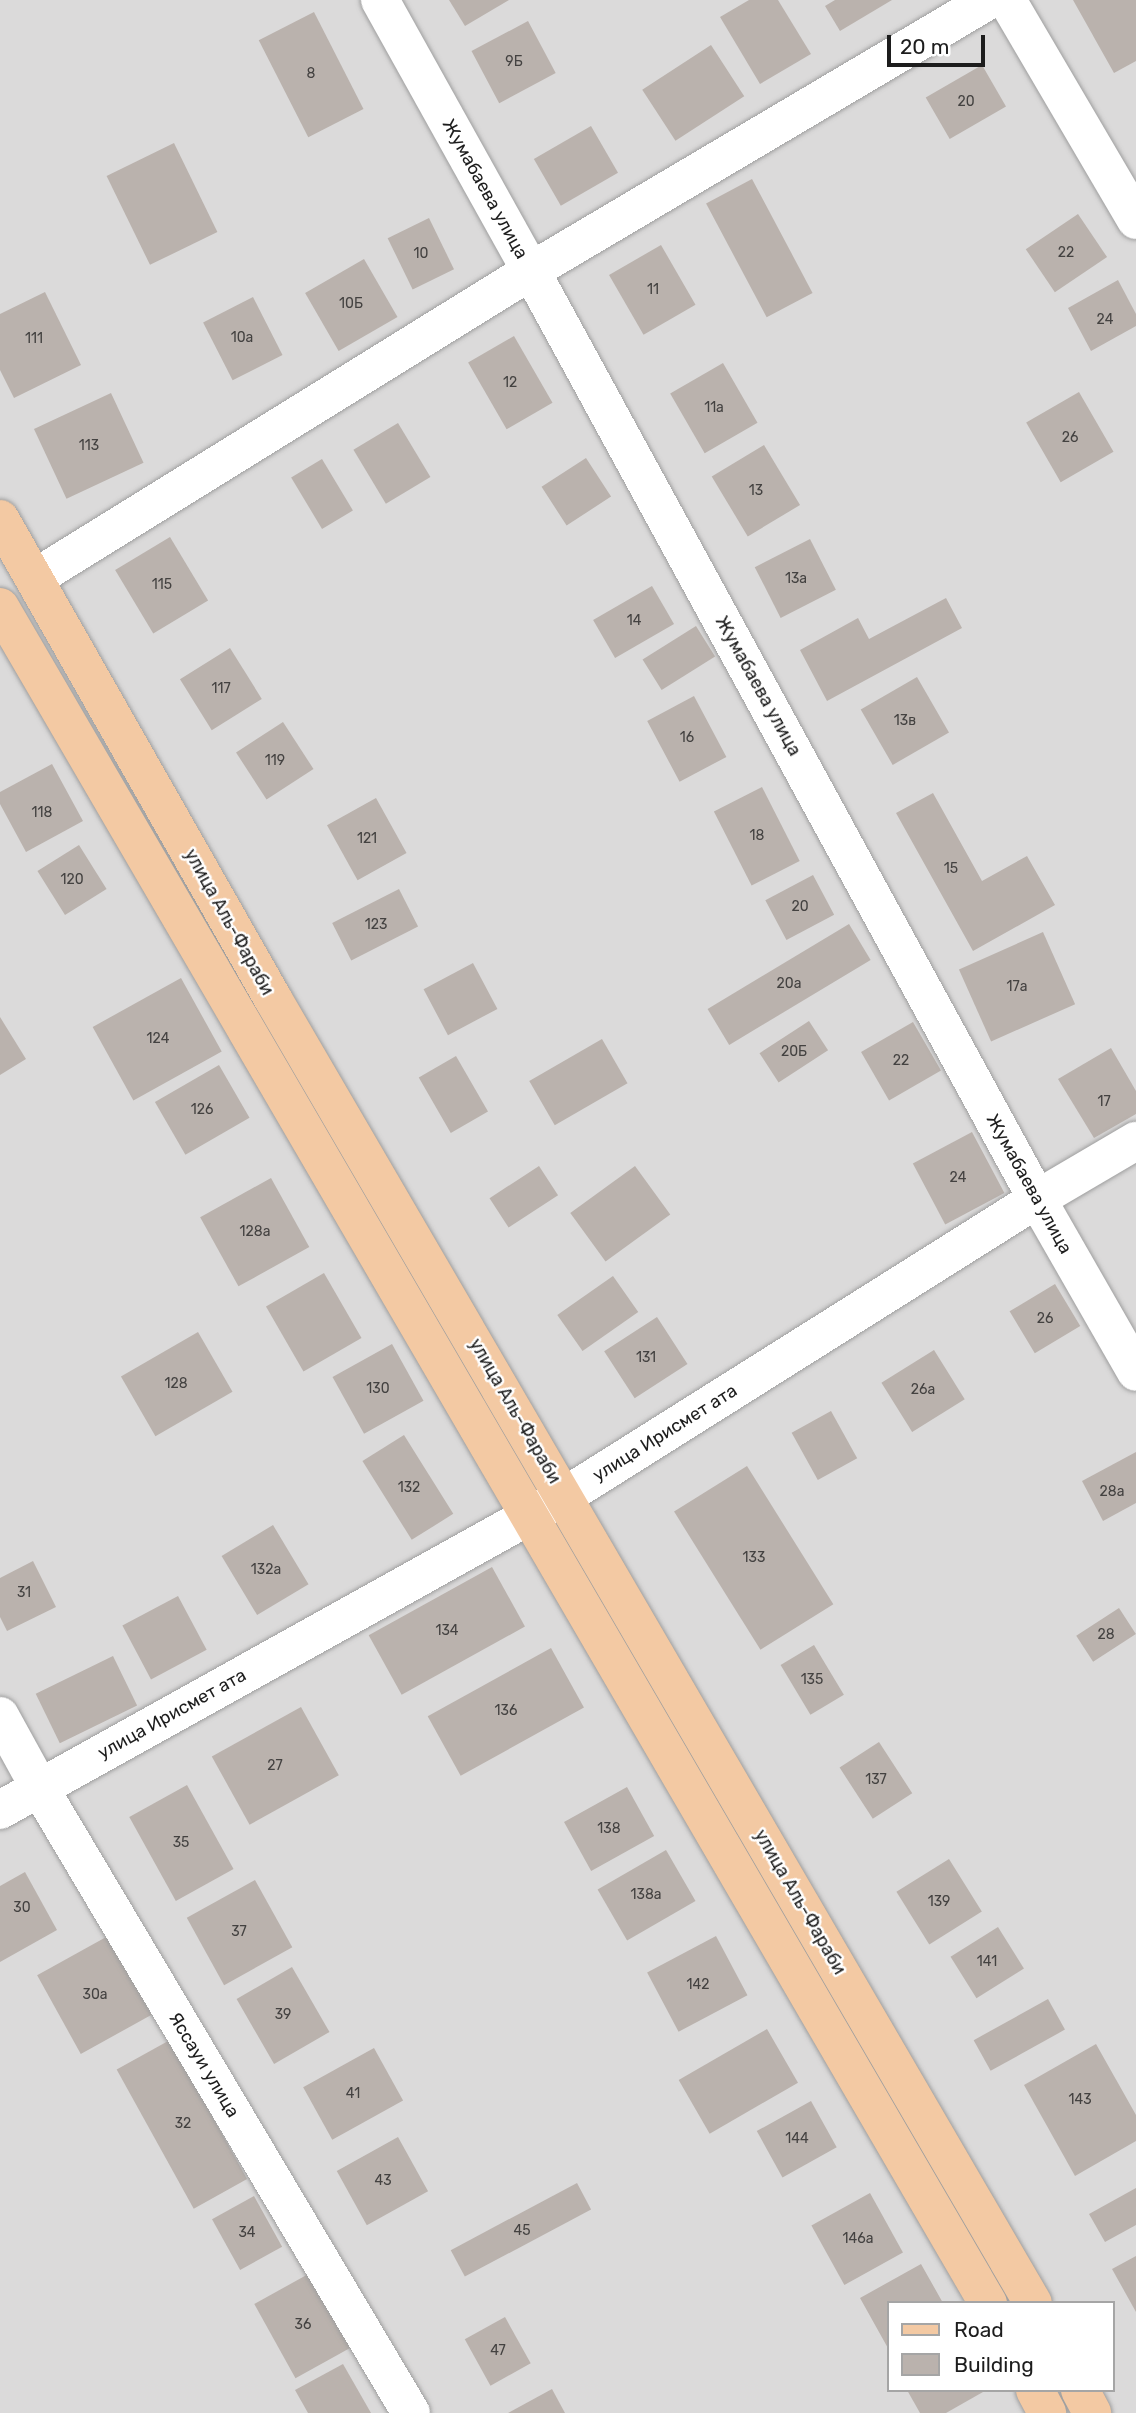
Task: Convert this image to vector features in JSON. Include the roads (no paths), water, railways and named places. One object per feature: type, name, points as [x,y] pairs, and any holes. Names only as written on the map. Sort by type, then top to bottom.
[{"type":"main road","name":"улица Аль-Фараби","points":[[0,519],[273,999],[1032,2301]]},
{"type":"main road","points":[[0,607],[987,2301]]},
{"type":"main road","points":[[1036,2392],[1047,2413]]},
{"type":"main road","points":[[1081,2392],[1092,2413]]},
{"type":"street","name":"Жумабаева улица","points":[[380,0],[531,271],[1037,1199],[1136,1372]]},
{"type":"street","points":[[35,578],[531,271],[989,0]]},
{"type":"street","points":[[1007,0],[1136,219]]},
{"type":"street","name":"улица Ирисмет ата","points":[[0,1810],[565,1496],[1037,1199],[1136,1141]]},
{"type":"street","name":"Яссауи улица","points":[[0,1716],[39,1787],[411,2413]]}]
